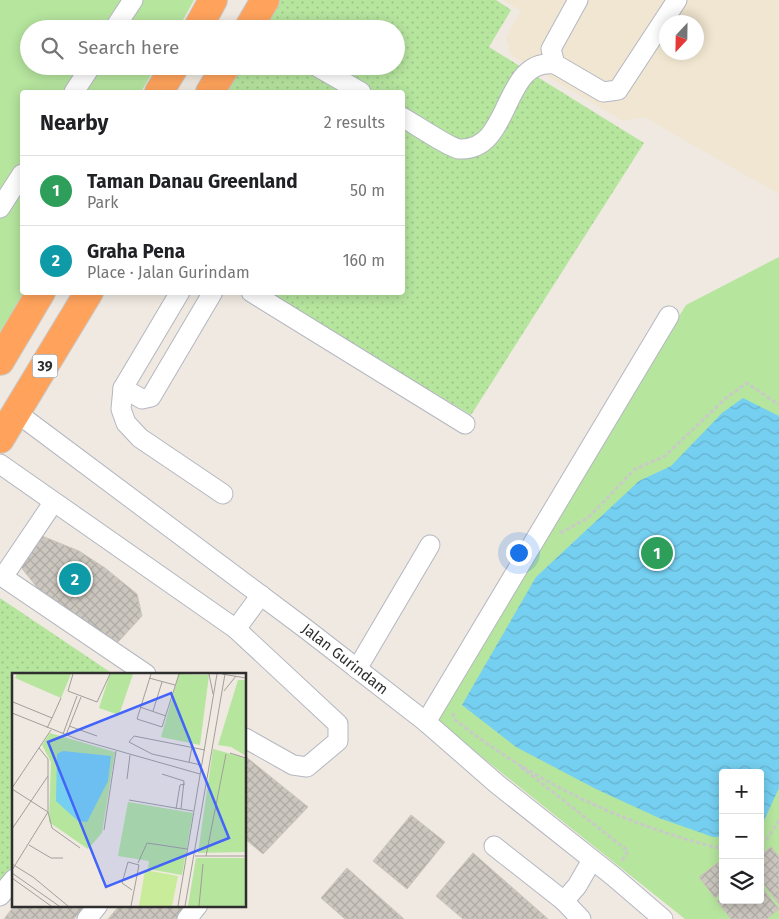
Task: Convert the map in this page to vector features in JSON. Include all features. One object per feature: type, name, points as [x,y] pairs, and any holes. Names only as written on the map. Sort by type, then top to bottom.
[{"type":"highway","points":[[201,20],[213,0]]},
{"type":"highway","points":[[254,20],[265,0]]},
{"type":"highway","points":[[161,90],[170,75]]},
{"type":"highway","points":[[211,90],[220,75]]},
{"type":"highway","points":[[0,361],[39,295]]},
{"type":"highway","name":"39","points":[[0,439],[87,295]]},
{"type":"street","points":[[120,20],[132,0]]},
{"type":"street","points":[[555,64],[551,49],[578,0]]},
{"type":"street","points":[[405,119],[458,149],[474,148],[485,142],[492,132],[518,83],[532,70],[545,62],[555,64],[604,92],[618,90],[677,0]]},
{"type":"street","points":[[75,90],[85,75]]},
{"type":"street","points":[[332,75],[358,90]]},
{"type":"street","points":[[0,208],[20,177]]},
{"type":"street","points":[[178,295],[123,388],[121,409],[126,423],[140,438],[224,494]]},
{"type":"street","points":[[123,388],[142,399],[151,397],[211,295]]},
{"type":"street","points":[[257,295],[464,424]]},
{"type":"street","points":[[426,722],[669,316]]},
{"type":"street","name":"Jalan Gurindam","points":[[17,413],[261,595],[426,722],[497,784],[613,876],[663,919]]},
{"type":"street","points":[[0,464],[53,503],[236,629],[338,724],[339,733],[338,741],[307,767],[293,765],[246,739]]},
{"type":"street","points":[[53,503],[1,576],[145,673]]},
{"type":"street","points":[[357,669],[430,545]]},
{"type":"street","points":[[236,629],[261,595]]},
{"type":"street","points":[[494,846],[564,902],[582,919]]},
{"type":"street","points":[[564,902],[577,886],[592,860]]},
{"type":"street","points":[[0,896],[12,881]]},
{"type":"street","points":[[87,919],[97,906]]},
{"type":"street","points":[[187,919],[196,906]]},
{"type":"path","points":[[556,536],[588,518],[635,469],[665,456],[726,398],[747,382],[779,405]]},
{"type":"path","points":[[452,711],[454,719],[486,745],[604,809],[646,827],[719,848]]},
{"type":"path","points":[[513,761],[628,851],[613,876]]},
{"type":"path","points":[[764,840],[767,839],[779,821]]},
{"type":"shaded area","points":[[503,0],[779,0],[779,194],[644,117],[623,121],[511,55],[506,38],[521,11]]},
{"type":"green space","points":[[0,0],[194,0],[183,20],[20,20],[20,75],[151,75],[142,90],[20,90],[20,295],[24,295],[0,336]]},
{"type":"green space","points":[[277,0],[496,0],[511,10],[489,47],[644,143],[471,415],[271,295],[405,295],[405,90],[221,90],[231,75],[405,75],[405,20],[265,20]]},
{"type":"green space","points":[[779,257],[779,919],[685,919],[433,718],[686,305]]},
{"type":"green space","points":[[0,598],[112,673],[12,673],[12,872],[0,887]]},
{"type":"water","points":[[743,398],[779,416],[779,788],[764,820],[764,769],[719,769],[719,837],[713,837],[659,818],[596,789],[516,747],[462,705],[536,577],[639,481],[671,466],[722,413]]},
{"type":"building","points":[[42,536],[79,551],[105,568],[137,594],[142,616],[118,642],[98,634],[40,591],[20,566]]},
{"type":"building","points":[[246,757],[308,807],[263,854],[246,840]]},
{"type":"building","points":[[411,815],[445,842],[407,889],[373,861]]},
{"type":"building","points":[[771,847],[779,857],[779,904],[764,885],[764,852]]},
{"type":"building","points":[[473,853],[548,919],[463,919],[436,896]]},
{"type":"building","points":[[719,862],[719,895],[715,898],[699,877]]},
{"type":"building","points":[[347,868],[404,919],[345,919],[321,898]]},
{"type":"building","points":[[764,890],[779,909],[767,919],[731,919],[719,904],[764,904]]},
{"type":"building","points":[[14,906],[84,906],[74,919],[4,919]]},
{"type":"building","points":[[119,906],[181,906],[187,911],[180,919],[108,919]]},
{"type":"place","name":"Taman Danau Greenland","points":[[657,553]]},
{"type":"place","name":"Graha Pena","points":[[75,579]]}]
